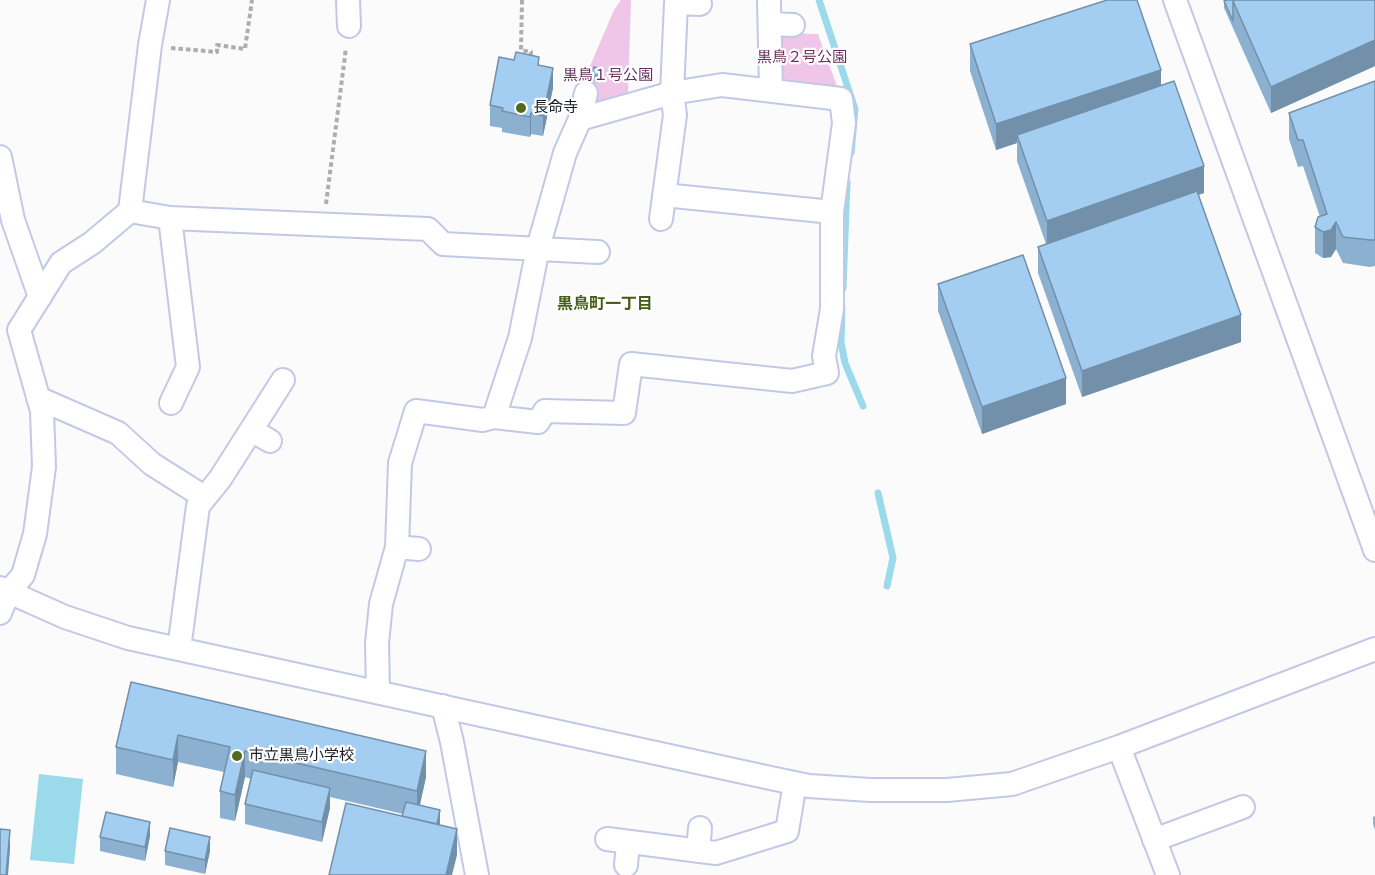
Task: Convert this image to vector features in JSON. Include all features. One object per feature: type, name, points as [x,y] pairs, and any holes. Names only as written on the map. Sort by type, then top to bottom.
[{"type":"street","points":[[158,0],[150,45],[130,211],[92,243],[61,264],[19,330],[42,411],[44,467],[35,534],[23,575],[2,598],[120,635],[179,649],[809,786],[870,790],[947,790],[1012,784],[1119,747],[1375,649]]},
{"type":"street","points":[[348,0],[349,26]]},
{"type":"street","points":[[1175,0],[1370,527],[1375,550]]},
{"type":"street","points":[[770,1],[771,90]]},
{"type":"street","points":[[661,219],[675,115],[672,93],[676,3],[700,4]]},
{"type":"street","points":[[770,24],[793,25]]},
{"type":"street","points":[[378,692],[377,643],[381,604],[408,548],[400,463],[416,411],[483,420],[494,417],[538,422],[545,411],[624,413],[631,364],[792,381],[827,373],[824,356],[832,309],[832,212],[844,123],[841,99],[722,85],[672,93],[580,119]]},
{"type":"street","points":[[494,417],[520,338],[538,249],[565,153],[580,119],[586,93]]},
{"type":"street","points":[[0,157],[13,220],[40,297]]},
{"type":"street","points":[[664,195],[832,212]]},
{"type":"street","points":[[130,211],[170,218],[428,229],[443,244],[598,252]]},
{"type":"street","points":[[170,218],[188,367],[171,403]]},
{"type":"street","points":[[179,649],[198,506],[260,436],[283,380]]},
{"type":"street","points":[[38,398],[118,433],[152,464],[204,497]]},
{"type":"street","points":[[443,706],[477,875]]},
{"type":"street","points":[[1119,747],[1168,875]]},
{"type":"street","points":[[626,865],[618,841],[716,853],[787,831],[795,783]]},
{"type":"street","points":[[1154,840],[1242,807]]},
{"type":"street","points":[[698,851],[700,828]]},
{"type":"path","points":[[150,45],[217,52],[217,45],[245,49],[252,0]]},
{"type":"path","points":[[522,0],[521,50],[531,52],[529,64]]},
{"type":"path","points":[[325,225],[326,195],[349,26]]},
{"type":"green space","name":"黒鳥１号公園","points":[[621,0],[631,0],[628,93],[597,102],[581,87],[614,10]]},
{"type":"green space","name":"黒鳥２号公園","points":[[785,33],[818,34],[837,86],[786,81],[780,74],[778,40]]},
{"type":"water","points":[[39,774],[83,779],[74,864],[30,860]]},
{"type":"building","points":[[1107,0],[1137,0],[1161,70],[996,124],[970,44]]},
{"type":"building","points":[[1235,0],[1233,1],[1233,21],[1224,1]]},
{"type":"building","points":[[1375,0],[1375,40],[1271,87],[1233,1]]},
{"type":"building","points":[[516,52],[539,57],[538,65],[553,68],[543,116],[531,113],[530,117],[502,111],[503,108],[490,105],[499,57],[514,60]]},
{"type":"building","points":[[594,67],[600,69],[597,76],[591,73]]},
{"type":"building","points":[[1174,81],[1204,166],[1047,221],[1017,135]]},
{"type":"building","points":[[1375,81],[1375,240],[1343,237],[1336,222],[1331,230],[1323,232],[1315,227],[1318,217],[1327,214],[1303,140],[1298,140],[1289,113]]},
{"type":"building","points":[[1197,191],[1241,315],[1082,371],[1038,247]]},
{"type":"building","points":[[1023,255],[1066,378],[982,407],[938,284]]},
{"type":"building","points":[[131,682],[426,751],[417,791],[245,751],[235,795],[220,791],[230,747],[178,735],[173,760],[116,747]]},
{"type":"building","points":[[253,770],[330,788],[322,822],[245,804]]},
{"type":"building","points":[[406,802],[440,810],[437,824],[402,816]]},
{"type":"building","points":[[346,803],[457,829],[446,875],[329,875]]},
{"type":"building","points":[[106,812],[150,822],[145,847],[100,837]]},
{"type":"building","points":[[170,828],[210,837],[205,860],[165,851]]},
{"type":"building","points":[[0,829],[10,830],[6,875],[0,875]]},
{"type":"waterway","points":[[819,0],[855,109],[851,153]]},
{"type":"waterway","points":[[843,288],[847,182]]},
{"type":"waterway","points":[[842,308],[841,342],[845,363],[863,406]]},
{"type":"waterway","points":[[878,493],[893,558],[887,586]]},
{"type":"place","name":"長命寺","points":[[521,108]]},
{"type":"place","name":"市立黒鳥小学校","points":[[237,756]]},
{"type":"district","name":"黒鳥町一丁目","points":[[605,305]]}]
